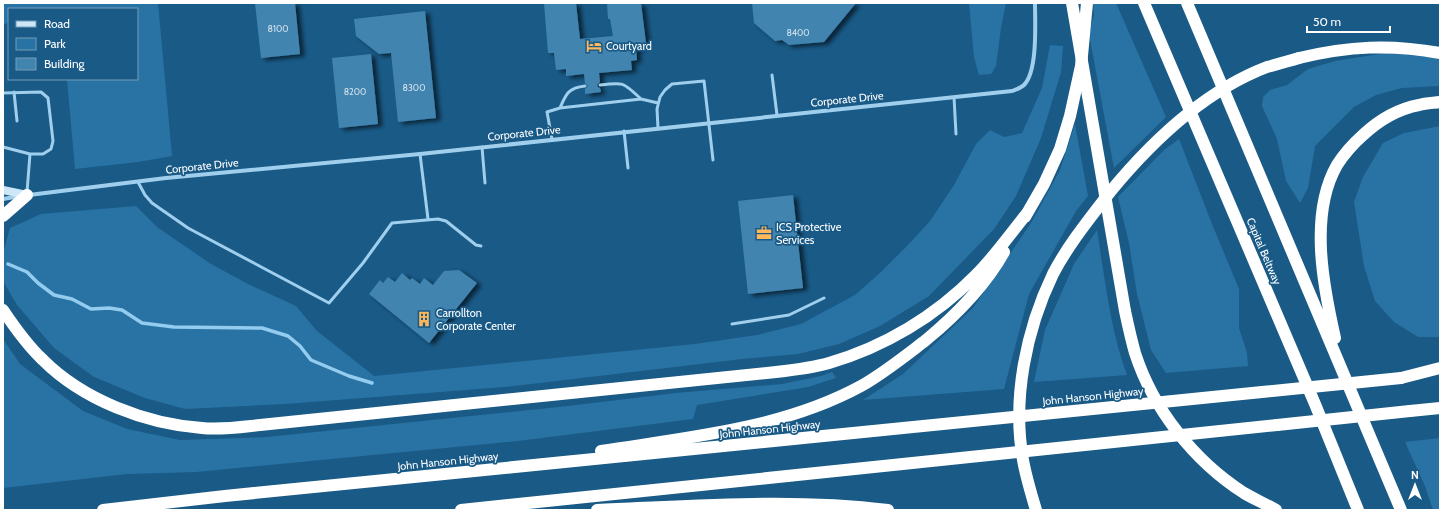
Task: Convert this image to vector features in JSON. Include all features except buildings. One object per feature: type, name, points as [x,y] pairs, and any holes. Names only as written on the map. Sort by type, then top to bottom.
[{"type":"highway","points":[[1072,3],[1125,311],[1135,353],[1145,379],[1164,412],[1189,446],[1210,467],[1244,492],[1276,510]]},
{"type":"highway","points":[[473,472],[729,431],[774,420],[835,399],[862,386],[886,370],[941,328],[981,284],[1002,256],[1044,184],[1060,149],[1070,116],[1081,66],[1088,3]]},
{"type":"highway","name":"Capital Beltway","points":[[1144,3],[1315,404],[1358,510]]},
{"type":"highway","points":[[1187,3],[1346,376],[1401,510]]},
{"type":"highway","points":[[1036,510],[1028,485],[1023,459],[1020,432],[1020,403],[1028,345],[1036,314],[1054,274],[1075,239],[1127,171],[1176,123],[1207,99],[1238,81],[1267,68],[1328,51],[1355,48],[1390,47],[1440,53]]},
{"type":"highway","points":[[1346,376],[1335,337],[1323,272],[1322,213],[1327,188],[1337,164],[1354,143],[1374,126],[1396,113],[1418,105],[1440,102]]},
{"type":"highway","points":[[3,216],[27,195]]},
{"type":"highway","points":[[3,310],[25,341],[43,361],[61,376],[95,398],[122,410],[152,420],[180,426],[227,428],[260,425],[768,373],[801,369],[828,363],[856,354],[882,342],[906,330],[931,313],[953,296],[976,275],[1028,212]]},
{"type":"highway","points":[[1401,378],[1440,368]]},
{"type":"highway","name":"John Hanson Highway","points":[[103,510],[225,496],[1440,374]]},
{"type":"highway","points":[[461,510],[1440,408]]},
{"type":"highway","points":[[597,510],[734,504],[847,506],[888,510]]},
{"type":"main road","points":[[3,190],[27,195]]},
{"type":"street","name":"Corporate Drive","points":[[3,199],[138,182],[420,154],[708,122],[1012,91],[1019,89],[1024,85],[1032,64],[1035,43],[1035,3]]},
{"type":"lane","points":[[772,75],[777,115]]},
{"type":"lane","points":[[658,128],[658,103],[665,90],[672,84],[704,81],[713,160]]},
{"type":"lane","points":[[600,85],[622,83],[640,99]]},
{"type":"lane","points":[[560,108],[571,90],[585,86]]},
{"type":"lane","points":[[14,92],[17,121]]},
{"type":"lane","points":[[3,93],[41,92],[48,98],[53,141],[51,149],[43,154],[30,154],[3,147]]},
{"type":"lane","points":[[954,97],[956,134]]},
{"type":"lane","points":[[552,139],[547,112],[560,108],[640,99],[658,103]]},
{"type":"lane","points":[[624,131],[628,168]]},
{"type":"lane","points":[[482,147],[485,183]]},
{"type":"lane","points":[[27,195],[30,154]]},
{"type":"lane","points":[[420,154],[428,219]]},
{"type":"lane","points":[[138,182],[145,195],[152,203],[188,228],[329,303],[363,263],[392,223],[428,219],[446,221],[476,246],[482,246]]},
{"type":"lane","points":[[732,324],[788,315],[824,298]]},
{"type":"green space","points":[[3,3],[158,3],[172,156],[138,162],[75,169],[67,80],[138,80],[138,8],[8,8],[8,22],[3,25]]},
{"type":"green space","points":[[969,3],[1006,3],[996,66],[991,74],[979,75],[974,57]]},
{"type":"green space","points":[[1093,3],[1116,3],[1166,117],[1114,168],[1089,34],[1094,15]]},
{"type":"green space","points":[[1050,45],[1063,46],[1061,72],[1041,138],[1016,196],[994,229],[929,296],[880,326],[839,344],[798,354],[742,359],[505,387],[285,404],[185,409],[145,398],[94,377],[54,348],[17,305],[3,281],[4,250],[10,228],[41,214],[136,206],[157,227],[211,264],[248,284],[296,306],[317,331],[374,376],[695,344],[757,335],[801,324],[855,295],[881,272],[930,221],[954,185],[976,144],[990,130],[1004,137],[1022,133],[1042,88]]},
{"type":"green space","points":[[1386,53],[1429,57],[1440,60],[1440,86],[1402,88],[1376,95],[1354,107],[1315,146],[1308,188],[1300,203],[1286,181],[1277,139],[1262,106],[1263,97],[1270,90],[1287,85],[1308,69],[1335,61]]},
{"type":"green space","points":[[1075,124],[1088,196],[1076,211],[1029,294],[1004,389],[863,400],[903,374],[973,308],[1031,223],[1060,170]]},
{"type":"green space","points":[[1440,126],[1440,337],[1418,337],[1394,322],[1375,301],[1364,266],[1354,202],[1363,177],[1383,143],[1404,133]]},
{"type":"green space","points":[[1179,139],[1239,289],[1239,328],[1247,353],[1248,366],[1166,373],[1151,350],[1137,294],[1129,243],[1118,197],[1164,150]]},
{"type":"green space","points":[[1097,230],[1112,322],[1127,375],[1034,382],[1045,330],[1074,264]]},
{"type":"green space","points":[[3,339],[20,364],[83,411],[127,429],[180,440],[267,437],[568,406],[676,393],[782,384],[821,376],[832,372],[836,378],[808,387],[697,405],[693,419],[518,441],[196,472],[127,474],[3,488]]},
{"type":"green space","points":[[1440,438],[1440,510],[1433,510],[1425,486],[1405,442]]},
{"type":"waterway","points":[[8,264],[27,272],[38,283],[54,295],[72,299],[91,309],[109,308],[122,310],[142,323],[174,327],[262,328],[288,336],[300,346],[311,360],[349,376],[372,383]]},
{"type":"place","name":"Courtyard","points":[[594,46]]},
{"type":"place","name":"ICS Protective Services","points":[[764,233]]},
{"type":"place","name":"Carrollton Corporate Center","points":[[424,319]]}]
